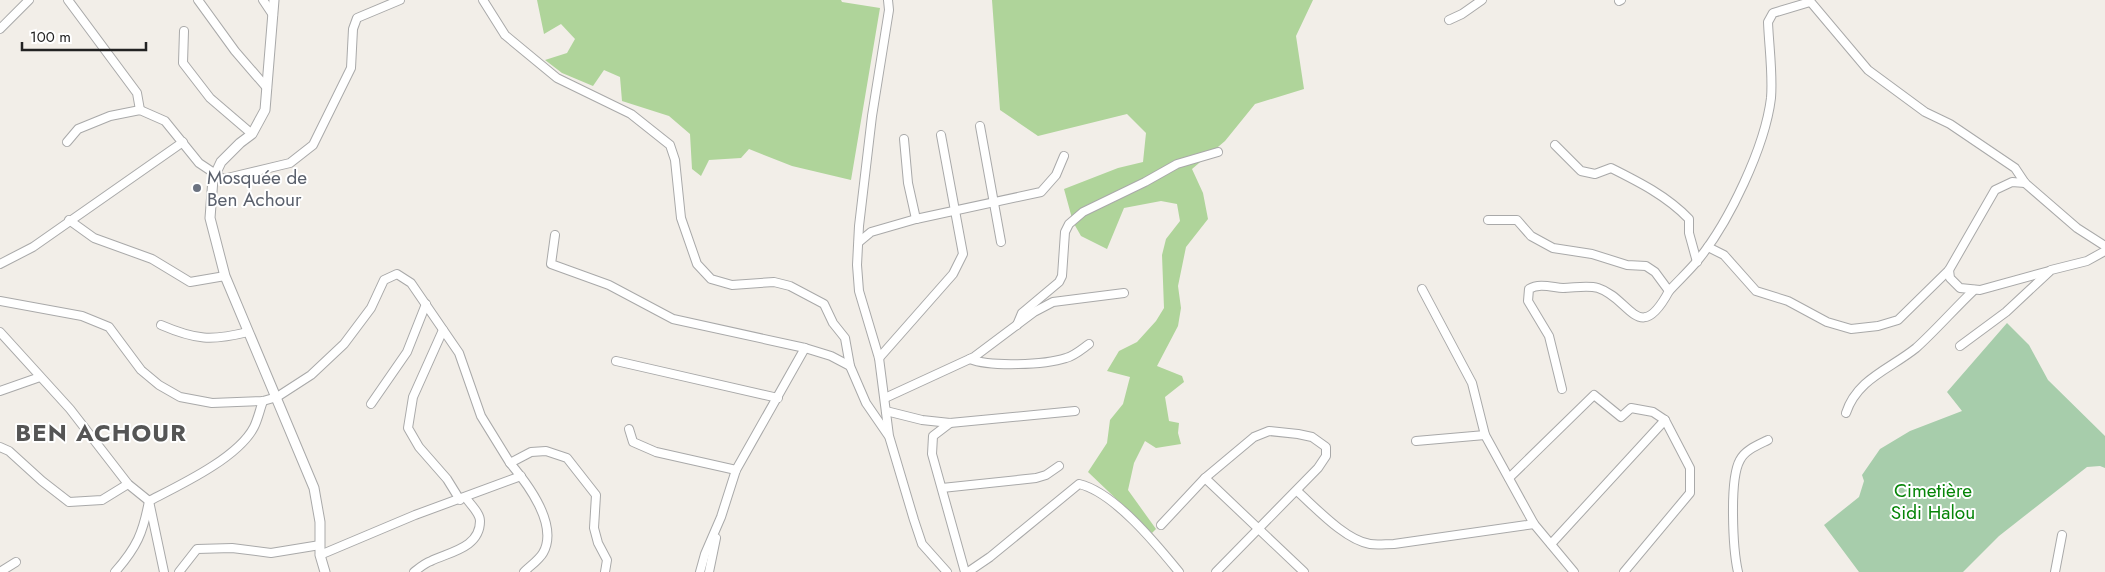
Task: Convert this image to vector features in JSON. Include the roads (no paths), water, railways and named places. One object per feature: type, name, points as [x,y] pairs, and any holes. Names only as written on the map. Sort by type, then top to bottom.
[{"type":"street","points":[[0,29],[29,0]]},
{"type":"street","points":[[68,0],[137,93],[140,110]]},
{"type":"street","points":[[198,0],[235,51],[266,88]]},
{"type":"street","points":[[263,0],[272,15]]},
{"type":"street","points":[[274,0],[265,110],[252,134],[221,162],[214,180],[210,218],[225,276],[314,488],[320,522],[320,555],[325,572]]},
{"type":"street","points":[[66,142],[78,129],[110,116],[140,110],[165,121],[199,163],[223,179],[290,163],[314,145],[351,68],[353,29],[357,18],[400,0]]},
{"type":"street","points":[[483,0],[505,35],[557,78],[631,114],[670,145],[675,160],[681,218],[697,264],[711,279],[732,285],[774,282],[790,286],[824,304],[833,324],[845,338],[850,366],[866,403],[889,436]]},
{"type":"street","points":[[888,0],[889,10],[872,116],[859,226],[857,264],[859,291],[879,358],[889,436],[922,544],[947,572]]},
{"type":"street","points":[[1449,20],[1462,14],[1482,0]]},
{"type":"street","points":[[1562,389],[1549,336],[1528,301],[1529,289],[1534,286],[1544,285],[1597,288],[1606,292],[1636,315],[1653,315],[1659,309],[1669,290],[1697,262],[1708,247],[1742,188],[1765,130],[1771,97],[1768,22],[1773,13],[1809,1],[1868,70],[1925,112],[1950,124],[2015,168],[2025,183],[2077,228],[2105,246]]},
{"type":"street","points":[[184,31],[183,63],[210,98],[252,134]]},
{"type":"street","points":[[980,126],[1001,242]]},
{"type":"street","points":[[879,358],[959,265],[963,254],[941,135]]},
{"type":"street","points":[[904,139],[908,183],[916,219]]},
{"type":"street","points":[[0,264],[33,247],[183,142]]},
{"type":"street","points":[[1554,144],[1581,171],[1595,174],[1611,168],[1635,180],[1675,205],[1689,219],[1689,233],[1697,262]]},
{"type":"street","points":[[1017,325],[1022,313],[1059,282],[1062,276],[1065,232],[1069,224],[1083,212],[1177,164],[1218,152]]},
{"type":"street","points":[[859,242],[871,232],[916,219],[1041,192],[1056,175],[1064,156]]},
{"type":"street","points":[[1708,247],[1724,255],[1756,292],[1788,301],[1827,322],[1851,329],[1878,326],[1898,320],[1949,270],[1995,190],[2012,182],[2025,183]]},
{"type":"street","points":[[69,220],[94,238],[152,260],[190,282],[225,276]]},
{"type":"street","points":[[1488,220],[1517,220],[1531,236],[1553,248],[1592,254],[1627,265],[1646,266],[1655,272],[1669,290]]},
{"type":"street","points":[[555,234],[551,264],[609,285],[673,319],[805,348],[831,356],[850,366]]},
{"type":"street","points":[[1949,270],[1950,278],[1960,288],[1980,290],[2087,262],[2105,251]]},
{"type":"street","points":[[1960,346],[2006,312],[2051,270]]},
{"type":"street","points":[[0,301],[82,316],[108,327],[140,370],[159,385],[180,397],[212,403],[263,401],[276,397],[311,374],[344,344],[371,308],[384,280],[397,274],[411,283],[459,353],[481,416],[545,516],[548,532],[544,552],[524,572]]},
{"type":"street","points":[[1422,289],[1472,382],[1485,435],[1534,524],[1574,572]]},
{"type":"street","points":[[1846,413],[1850,403],[1869,379],[1915,348],[1974,290]]},
{"type":"street","points":[[885,398],[970,359],[1034,312],[1053,302],[1124,292]]},
{"type":"street","points":[[371,404],[407,352],[426,304]]},
{"type":"street","points":[[161,325],[183,334],[207,339],[248,332]]},
{"type":"street","points":[[414,572],[429,561],[460,549],[472,542],[480,520],[419,447],[408,428],[413,397],[443,330]]},
{"type":"street","points":[[0,332],[70,410],[128,484],[149,500],[164,572]]},
{"type":"street","points":[[970,359],[980,363],[998,365],[1058,360],[1067,358],[1089,344]]},
{"type":"street","points":[[700,572],[736,470],[805,348]]},
{"type":"street","points":[[616,361],[778,398]]},
{"type":"street","points":[[0,391],[40,377]]},
{"type":"street","points":[[1509,478],[1594,395],[1621,417],[1632,408],[1652,412],[1665,420],[1690,468],[1690,493],[1624,572]]},
{"type":"street","points":[[149,500],[200,475],[230,453],[254,428],[263,401]]},
{"type":"street","points":[[886,411],[922,420],[950,423],[1075,412]]},
{"type":"street","points":[[1551,544],[1665,420]]},
{"type":"street","points":[[950,423],[933,436],[931,442],[933,461],[967,572],[990,557],[1079,484],[1106,498],[1139,526],[1179,572]]},
{"type":"street","points":[[629,429],[633,442],[656,452],[736,470]]},
{"type":"street","points":[[1161,525],[1205,478],[1254,437],[1269,431],[1298,434],[1312,437],[1326,447],[1326,456],[1318,468],[1216,572]]},
{"type":"street","points":[[1416,441],[1485,435]]},
{"type":"street","points":[[1738,572],[1734,552],[1735,479],[1740,460],[1749,450],[1768,440]]},
{"type":"street","points":[[0,447],[9,451],[69,502],[102,500],[128,484]]},
{"type":"street","points":[[510,463],[531,452],[546,451],[567,458],[596,495],[594,528],[598,543],[607,560],[605,572]]},
{"type":"street","points":[[942,488],[1036,478],[1046,475],[1059,466]]},
{"type":"street","points":[[320,555],[415,515],[463,499],[521,476]]},
{"type":"street","points":[[1205,478],[1257,530],[1304,572]]},
{"type":"street","points":[[1297,490],[1331,522],[1361,542],[1371,544],[1394,544],[1534,524]]},
{"type":"street","points":[[115,572],[127,559],[143,531],[149,500]]},
{"type":"street","points":[[709,572],[718,524]]},
{"type":"street","points":[[2055,572],[2062,536]]},
{"type":"street","points":[[179,572],[197,549],[232,548],[271,554],[320,545]]},
{"type":"street","points":[[0,572],[16,562]]},
{"type":"place","name":"Mosquée de Ben Achour","points":[[197,188]]},
{"type":"district","name":"BEN ACHOUR","points":[[101,433]]},
{"type":"park label","name":"Cimetière Sidi Halou","points":[[1933,501]]}]
